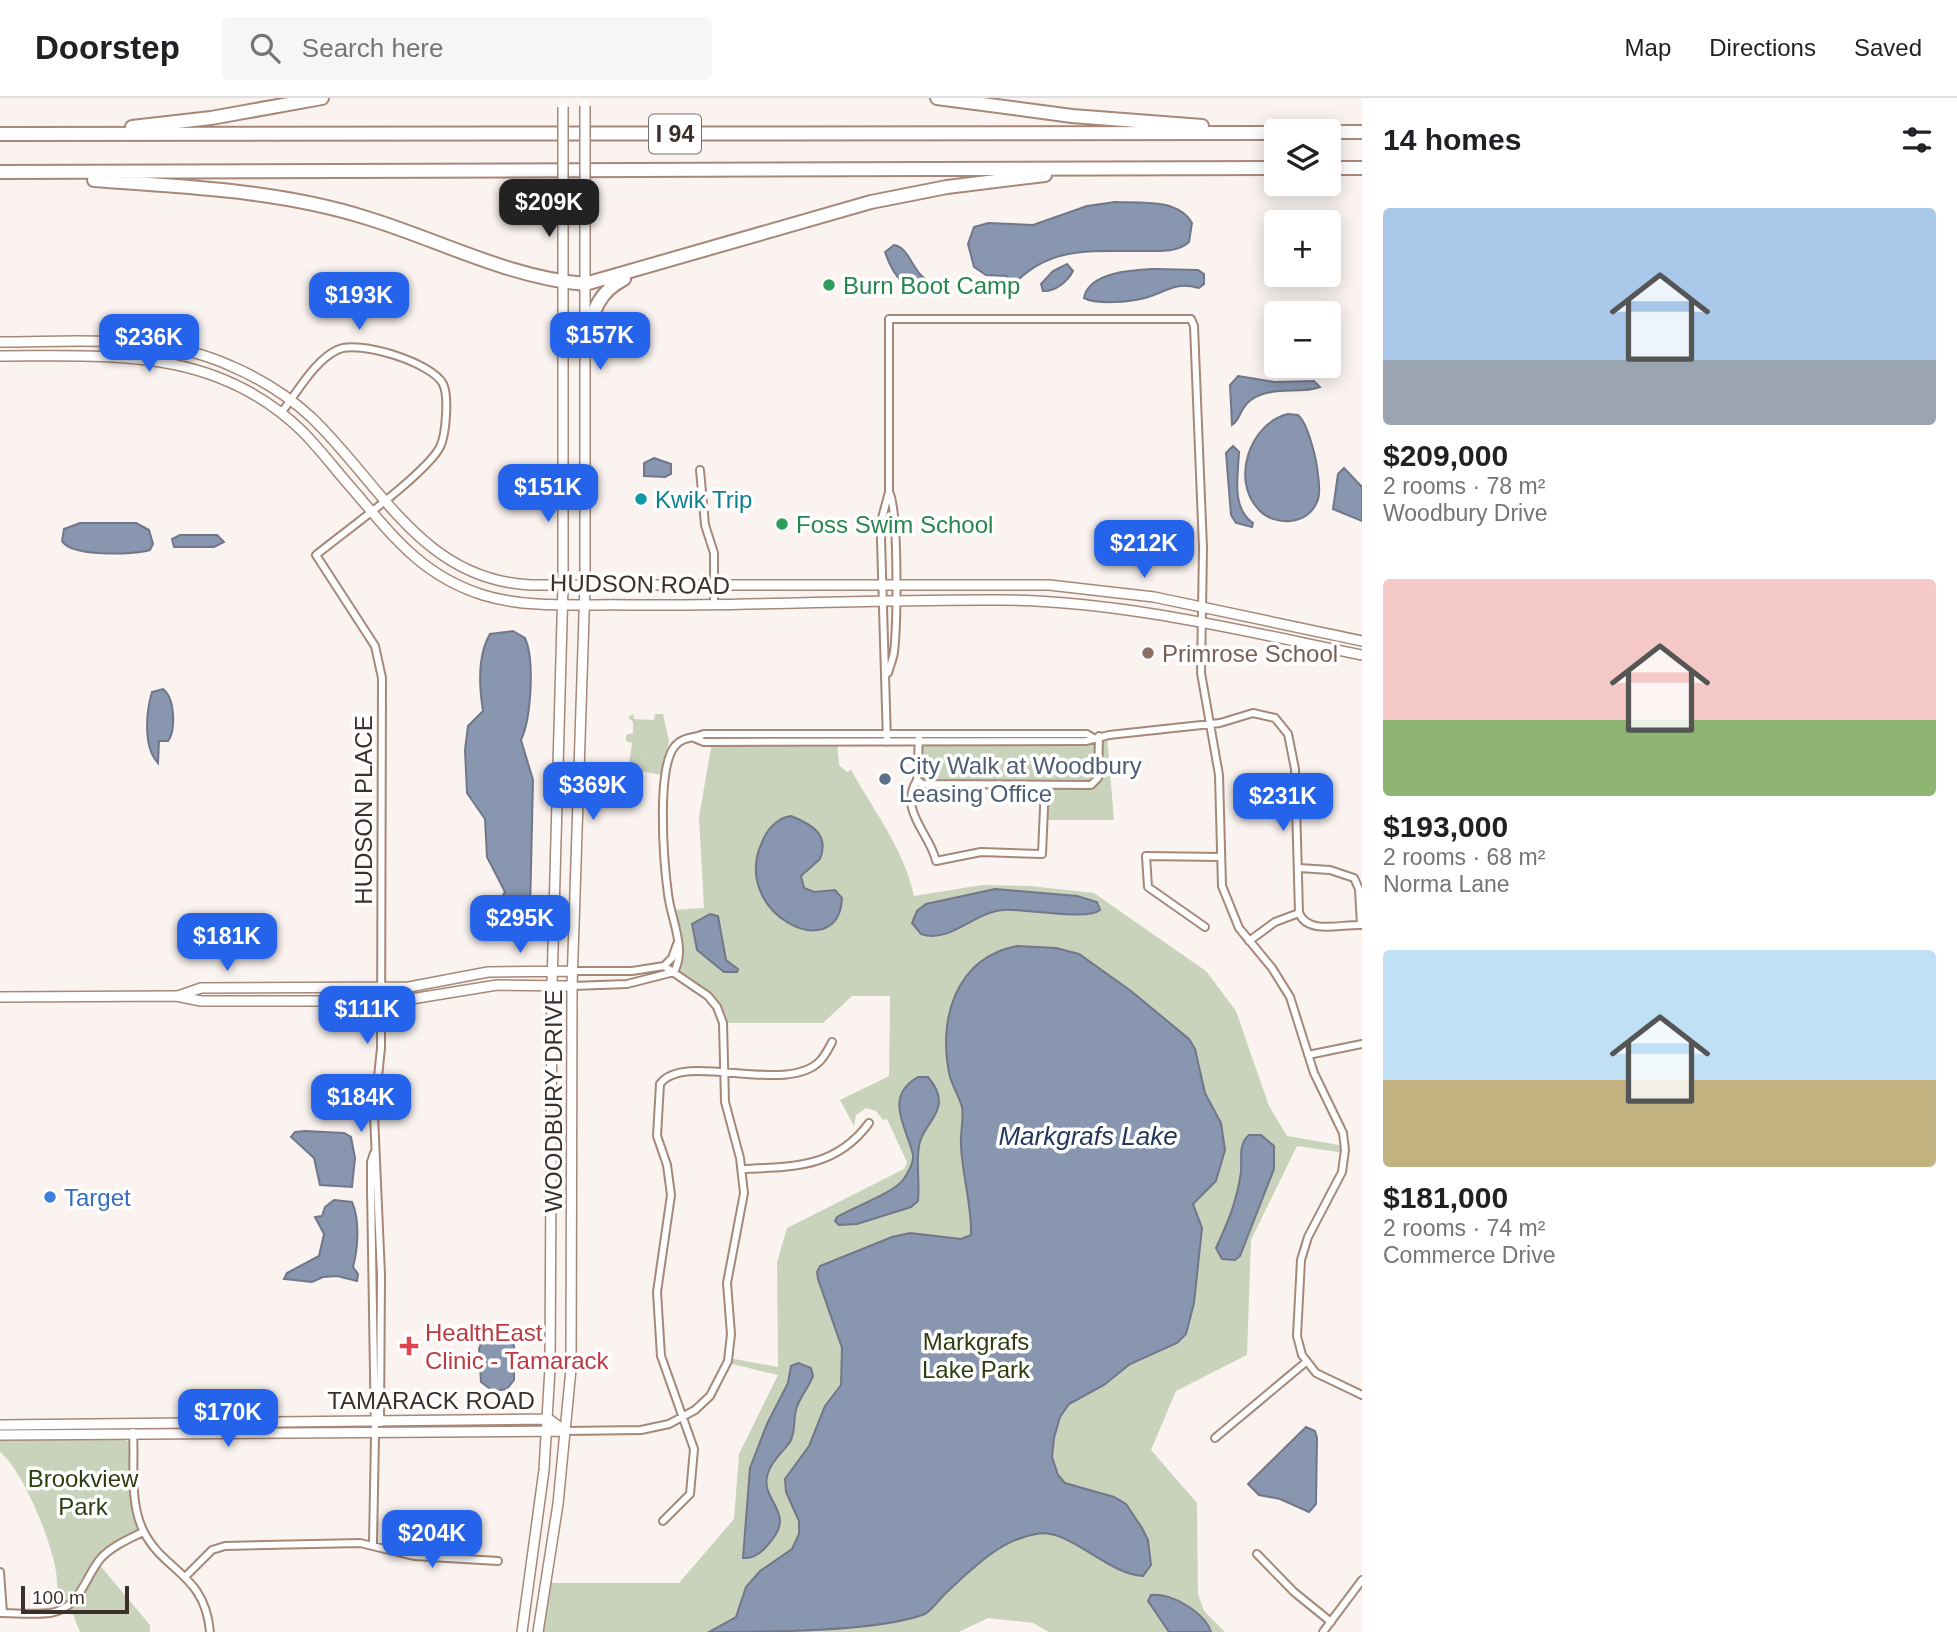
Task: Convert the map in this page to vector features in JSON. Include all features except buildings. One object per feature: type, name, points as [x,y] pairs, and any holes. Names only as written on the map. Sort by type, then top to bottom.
[{"type":"highway","points":[[75,134],[211,118],[321,98]]},
{"type":"highway","points":[[937,98],[1072,116],[1264,132]]},
{"type":"highway","points":[[1341,132],[1362,132]]},
{"type":"highway","name":"I 94","points":[[0,134],[1264,133]]},
{"type":"highway","name":"I 94","points":[[0,172],[1264,168]]},
{"type":"highway","points":[[1341,168],[1362,168]]},
{"type":"highway","points":[[34,172],[290,198],[366,217],[547,281],[585,285],[894,196],[1097,169]]},
{"type":"highway","points":[[586,338],[595,307],[606,291],[620,281],[675,258]]},
{"type":"street","name":"WOODBURY DRIVE","points":[[522,1632],[548,1433],[552,985],[562,603],[564,102]]},
{"type":"street","name":"WOODBURY DRIVE","points":[[538,1632],[558,1504],[572,1348],[572,986],[585,584],[585,102]]},
{"type":"street","points":[[887,738],[881,524],[889,492],[888,319],[1189,318],[1194,326],[1199,430],[1201,677],[1219,775],[1220,857],[1225,900],[1236,923],[1287,992],[1321,1090],[1342,1129],[1345,1150],[1341,1174],[1310,1233],[1301,1260],[1297,1335],[1306,1362],[1326,1380],[1362,1395]]},
{"type":"street","name":"HUDSON ROAD","points":[[0,342],[143,343],[184,350],[232,366],[291,401],[319,426],[422,541],[445,559],[471,573],[513,584],[1049,585],[1154,597],[1362,641]]},
{"type":"street","points":[[281,413],[325,358],[345,346],[367,347],[434,372],[444,391],[445,426],[440,446],[430,460],[371,511]]},
{"type":"street","name":"HUDSON ROAD","points":[[0,356],[130,357],[172,362],[226,379],[281,413],[315,443],[407,552],[444,579],[496,598],[584,604],[714,605],[1006,600],[1074,603],[1202,623],[1362,655]]},
{"type":"street","points":[[700,470],[705,526],[714,553],[714,605]]},
{"type":"street","points":[[887,675],[894,654],[895,601],[895,501],[889,492]]},
{"type":"street","name":"HUDSON PLACE","points":[[371,511],[316,555],[375,646],[382,678],[380,1001],[374,1153],[378,1162],[377,1420],[373,1544]]},
{"type":"street","points":[[674,972],[681,954],[667,890],[662,802],[673,748],[680,741],[694,738],[704,742],[887,738],[1086,741],[1095,737],[1209,724],[1261,713],[1275,718],[1285,729],[1295,769],[1299,913],[1311,926],[1361,925],[1359,889],[1354,878],[1330,870],[1299,868]]},
{"type":"street","points":[[917,780],[926,785],[1095,783],[1099,775],[1095,737]]},
{"type":"street","points":[[919,738],[917,780],[911,794],[912,810],[936,861],[981,852],[1042,854],[1045,785]]},
{"type":"street","points":[[1205,927],[1148,887],[1146,856],[1220,857]]},
{"type":"street","points":[[1250,941],[1275,922],[1299,913]]},
{"type":"street","points":[[176,996],[201,988],[427,985],[488,972],[632,971],[664,966],[672,958],[678,942]]},
{"type":"street","points":[[565,1431],[651,1429],[685,1416],[710,1396],[728,1361],[730,1334],[727,1283],[744,1193],[742,1169],[727,1117],[723,1024],[717,1006],[701,990],[664,966]]},
{"type":"street","points":[[0,997],[176,996],[201,1001],[380,1001],[418,999],[497,985],[627,984],[674,972]]},
{"type":"street","points":[[663,1521],[685,1501],[692,1486],[694,1449],[685,1416],[665,1371],[660,1342],[659,1266],[671,1195],[669,1173],[657,1136],[658,1090],[664,1078],[672,1074],[724,1072],[779,1076],[801,1072],[820,1061],[832,1042]]},
{"type":"street","points":[[1308,1055],[1362,1044]]},
{"type":"street","points":[[742,1169],[793,1167],[817,1161],[855,1142],[869,1123]]},
{"type":"street","points":[[1215,1438],[1306,1362]]},
{"type":"street","name":"TAMARACK ROAD","points":[[0,1424],[548,1419],[565,1431]]},
{"type":"street","points":[[133,1423],[136,1510],[144,1532],[154,1548],[186,1576],[202,1598],[210,1632]]},
{"type":"street","name":"TAMARACK ROAD","points":[[0,1435],[375,1435],[565,1431]]},
{"type":"street","points":[[0,1572],[2,1613],[50,1613],[69,1605],[81,1593],[108,1552],[144,1532]]},
{"type":"street","points":[[186,1576],[217,1547],[373,1544],[414,1556],[498,1560]]},
{"type":"street","points":[[1256,1554],[1294,1592],[1331,1622]]},
{"type":"street","points":[[1323,1632],[1362,1580]]},
{"type":"green space","points":[[633,714],[634,719],[654,720],[655,714],[663,714],[669,741],[662,775],[624,768],[624,765],[629,765],[632,743],[626,741],[626,735],[633,733],[633,722],[628,717]]},
{"type":"green space","points":[[1107,735],[1114,820],[1045,820],[1045,785],[926,785],[918,778],[919,742],[1086,741]]},
{"type":"green space","name":"Markgrafs Lake Park","points":[[712,742],[837,742],[839,765],[847,772],[851,770],[887,831],[910,879],[914,896],[982,885],[1030,886],[1094,893],[1206,971],[1236,1011],[1269,1106],[1287,1136],[1345,1146],[1345,1153],[1297,1146],[1251,1240],[1247,1355],[1176,1391],[1151,1450],[1197,1503],[1198,1594],[1204,1611],[1225,1632],[1049,1632],[1033,1623],[988,1618],[959,1632],[538,1632],[546,1583],[679,1583],[734,1519],[739,1454],[778,1375],[728,1363],[729,1358],[778,1367],[777,1262],[787,1228],[904,1169],[907,1162],[887,1119],[883,1120],[876,1111],[866,1108],[856,1115],[854,1126],[840,1100],[889,1076],[890,996],[852,996],[823,1023],[723,1023],[717,1007],[674,972],[679,962],[671,910],[704,908],[699,817]]},
{"type":"green space","name":"Brookview Park","points":[[0,1439],[122,1439],[134,1444],[136,1509],[143,1532],[115,1547],[98,1563],[150,1625],[150,1632],[80,1632],[69,1605],[59,1610],[56,1571],[47,1538],[26,1489],[9,1461],[0,1452]]},
{"type":"water","points":[[1146,202],[1177,209],[1192,223],[1189,242],[1170,250],[1092,251],[1059,256],[1028,271],[1014,284],[1007,276],[986,275],[974,267],[968,244],[974,227],[988,223],[1033,225],[1087,206]]},
{"type":"water","points":[[894,245],[905,252],[921,276],[935,284],[935,290],[916,290],[902,282],[892,269],[885,252]]},
{"type":"water","points":[[1067,264],[1073,271],[1068,278],[1056,288],[1043,291],[1041,284],[1053,271]]},
{"type":"water","points":[[1198,270],[1204,274],[1204,284],[1199,288],[1177,287],[1131,301],[1105,302],[1084,298],[1094,282],[1103,277],[1125,271]]},
{"type":"water","points":[[1238,376],[1275,382],[1314,381],[1320,387],[1275,391],[1253,398],[1232,425],[1230,385]]},
{"type":"water","points":[[1288,414],[1298,415],[1302,419],[1308,434],[1316,461],[1319,492],[1313,510],[1299,519],[1282,521],[1259,510],[1250,498],[1245,469],[1254,440],[1275,419]]},
{"type":"water","points":[[1233,446],[1239,452],[1237,491],[1241,509],[1253,523],[1252,527],[1236,523],[1231,515],[1226,453]]},
{"type":"water","points":[[654,458],[671,464],[671,474],[665,477],[644,476],[644,463]]},
{"type":"water","points":[[1344,468],[1362,487],[1362,521],[1333,509],[1338,474]]},
{"type":"water","points":[[80,523],[136,523],[149,530],[153,544],[150,550],[117,554],[89,552],[77,550],[62,541],[64,529]]},
{"type":"water","points":[[180,535],[217,535],[224,542],[214,547],[174,547],[172,539]]},
{"type":"water","points":[[513,631],[525,638],[531,674],[527,718],[521,740],[533,780],[530,911],[523,927],[496,940],[491,937],[488,919],[505,892],[487,857],[485,819],[467,793],[465,750],[468,726],[483,711],[480,671],[486,643],[490,634]]},
{"type":"water","points":[[163,689],[170,699],[173,722],[168,741],[159,741],[158,763],[150,748],[147,719],[152,692]]},
{"type":"water","points":[[791,816],[817,831],[822,843],[820,859],[801,876],[804,888],[814,892],[835,890],[842,898],[836,919],[823,929],[806,930],[788,923],[771,909],[760,890],[756,866],[763,840],[774,824]]},
{"type":"water","points":[[995,889],[1077,896],[1097,902],[1100,910],[1070,914],[1003,910],[982,916],[942,935],[932,936],[921,934],[912,923],[917,911],[926,904]]},
{"type":"water","points":[[710,914],[718,916],[726,960],[738,969],[737,972],[724,972],[697,950],[692,924]]},
{"type":"water","name":"Markgrafs Lake","points":[[1017,946],[1056,948],[1079,954],[1131,991],[1189,1039],[1195,1049],[1205,1093],[1221,1123],[1225,1150],[1216,1181],[1193,1204],[1202,1228],[1194,1303],[1186,1334],[1177,1343],[1130,1364],[1104,1385],[1069,1404],[1060,1417],[1054,1438],[1052,1457],[1058,1475],[1065,1483],[1114,1497],[1126,1504],[1148,1540],[1151,1565],[1143,1576],[1129,1573],[1115,1568],[1061,1537],[1036,1534],[1011,1542],[988,1556],[925,1614],[905,1620],[851,1628],[709,1632],[736,1617],[746,1587],[760,1571],[792,1549],[799,1534],[799,1521],[786,1492],[785,1479],[809,1446],[825,1406],[841,1385],[842,1348],[818,1279],[820,1266],[892,1237],[910,1233],[961,1239],[971,1235],[962,1156],[962,1107],[950,1077],[947,1056],[949,1014],[955,995],[965,978],[979,964],[996,953]]},
{"type":"water","points":[[918,1077],[928,1077],[939,1098],[935,1115],[921,1137],[919,1146],[918,1201],[911,1207],[857,1224],[839,1225],[835,1221],[837,1217],[891,1190],[909,1171],[913,1155],[899,1104],[907,1085]]},
{"type":"water","points":[[295,1132],[344,1133],[351,1137],[355,1158],[352,1187],[320,1185],[314,1158],[291,1137]]},
{"type":"water","points":[[1249,1135],[1261,1135],[1274,1146],[1274,1169],[1240,1256],[1235,1260],[1222,1259],[1216,1248],[1234,1202],[1241,1172],[1242,1147]]},
{"type":"water","points":[[334,1200],[352,1202],[355,1209],[357,1234],[353,1267],[358,1274],[357,1281],[337,1276],[323,1277],[312,1282],[284,1279],[287,1273],[319,1256],[324,1234],[315,1217],[322,1216],[325,1207]]},
{"type":"water","points":[[483,1338],[508,1338],[514,1344],[514,1380],[507,1389],[493,1391],[481,1382],[479,1349]]},
{"type":"water","points":[[798,1363],[811,1368],[813,1376],[797,1405],[792,1438],[772,1464],[766,1483],[780,1524],[776,1535],[761,1552],[753,1557],[743,1558],[750,1468],[767,1424],[788,1383],[791,1366]]},
{"type":"water","points":[[1306,1427],[1315,1431],[1317,1438],[1316,1504],[1309,1512],[1280,1499],[1259,1495],[1248,1484]]},
{"type":"water","points":[[1151,1595],[1168,1597],[1186,1605],[1202,1618],[1211,1632],[1169,1632],[1148,1601]]},
{"type":"place","name":"Burn Boot Camp","points":[[829,285]]},
{"type":"place","name":"Kwik Trip","points":[[641,499]]},
{"type":"place","name":"Foss Swim School","points":[[782,524]]},
{"type":"place","name":"Primrose School","points":[[1148,653]]},
{"type":"place","name":"City Walk at Woodbury Leasing Office","points":[[885,779]]},
{"type":"place","name":"Target","points":[[50,1197]]},
{"type":"place","name":"HealthEast Clinic - Tamarack","points":[[409,1346]]}]
